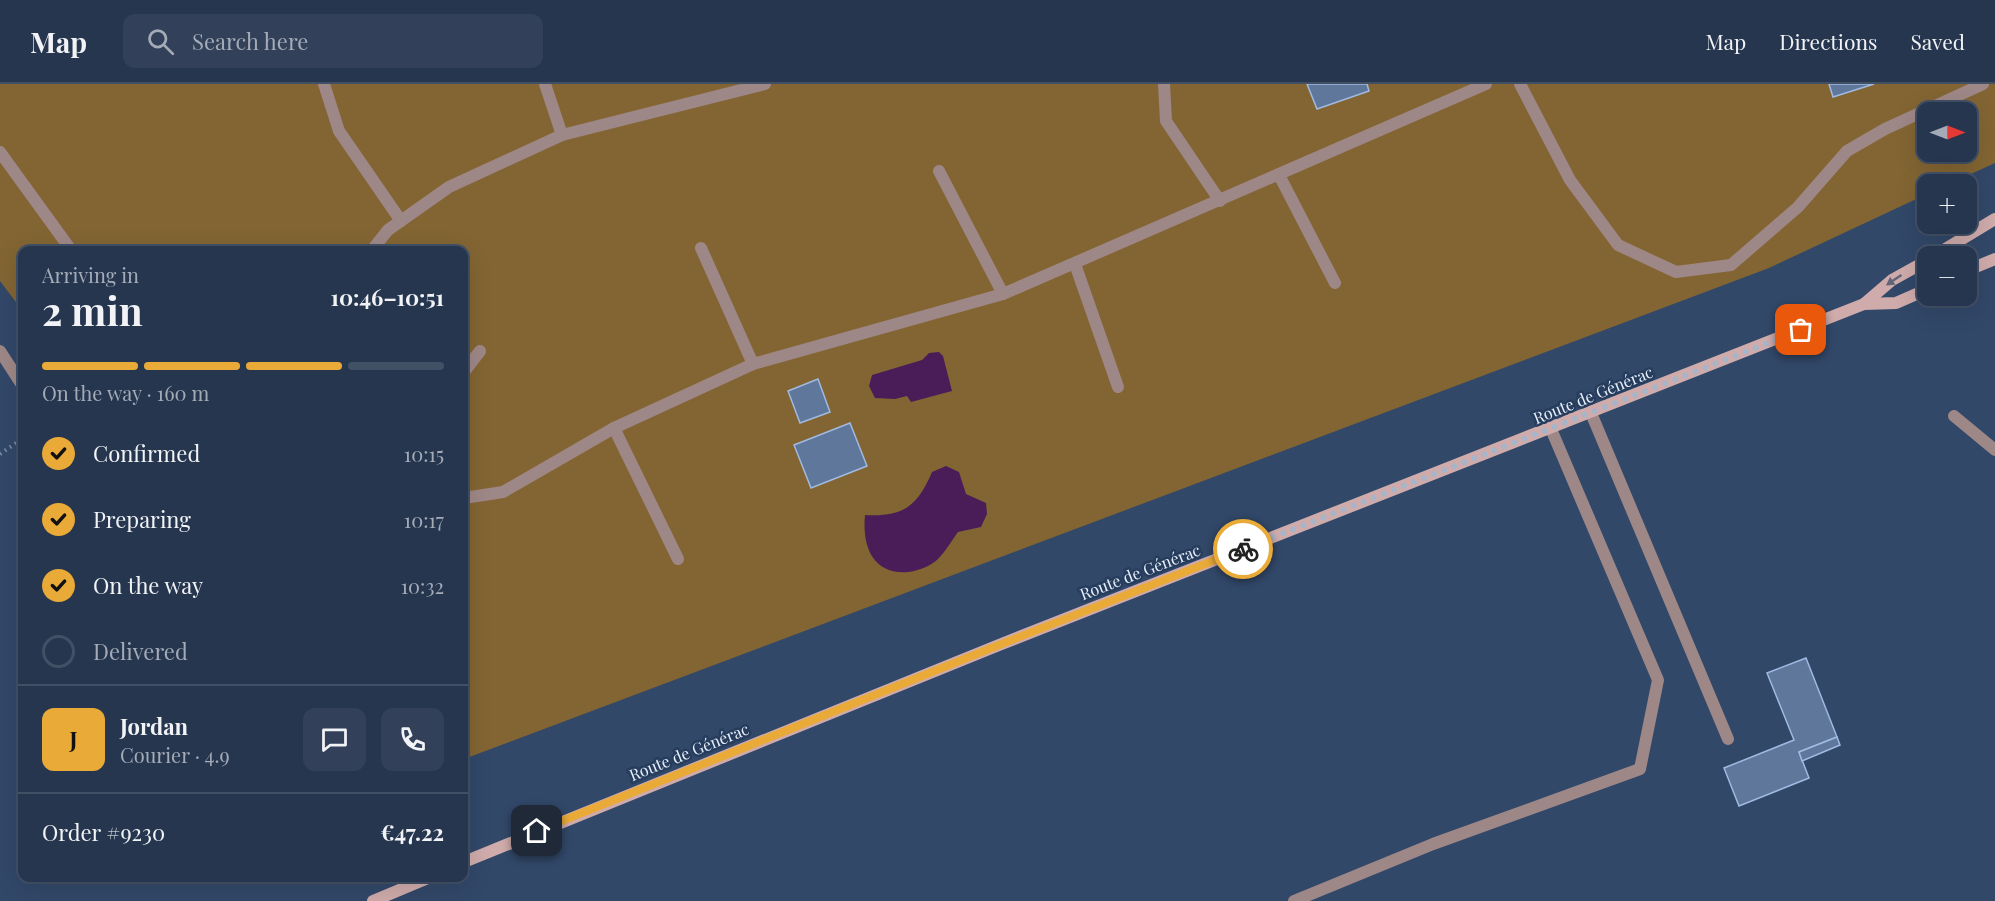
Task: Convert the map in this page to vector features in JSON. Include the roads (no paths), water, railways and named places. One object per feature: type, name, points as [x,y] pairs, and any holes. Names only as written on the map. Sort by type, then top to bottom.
[{"type":"street","points":[[1952,246],[1995,218]]},
{"type":"street","points":[[1977,267],[1995,259]]},
{"type":"street","name":"Route de Générac","points":[[468,860],[999,645],[1864,304],[1892,280],[1917,266]]},
{"type":"street","name":"Route de Générac","points":[[1864,304],[1896,303],[1917,294]]},
{"type":"street","points":[[373,901],[418,882]]},
{"type":"lane","points":[[324,84],[339,130],[401,221]]},
{"type":"lane","points":[[545,84],[562,135]]},
{"type":"lane","points":[[375,246],[388,230],[449,187],[562,135],[765,84]]},
{"type":"lane","points":[[1164,84],[1166,121],[1221,201]]},
{"type":"lane","points":[[468,497],[503,492],[614,428],[753,364],[1003,294],[1221,201],[1485,84]]},
{"type":"lane","points":[[1520,84],[1570,180],[1618,244],[1676,272],[1731,265],[1798,207],[1847,151],[1885,129],[1983,84]]},
{"type":"lane","points":[[0,152],[68,246]]},
{"type":"lane","points":[[939,171],[1003,294]]},
{"type":"lane","points":[[1279,175],[1335,283]]},
{"type":"lane","points":[[701,248],[753,364]]},
{"type":"lane","points":[[1075,264],[1118,387]]},
{"type":"lane","points":[[0,351],[18,380]]},
{"type":"lane","points":[[468,367],[480,351]]},
{"type":"lane","points":[[1591,413],[1728,739]]},
{"type":"lane","points":[[1953,416],[1995,450]]},
{"type":"lane","points":[[614,428],[678,559]]},
{"type":"lane","points":[[1294,901],[1433,844],[1640,769],[1658,680],[1551,429]]}]
